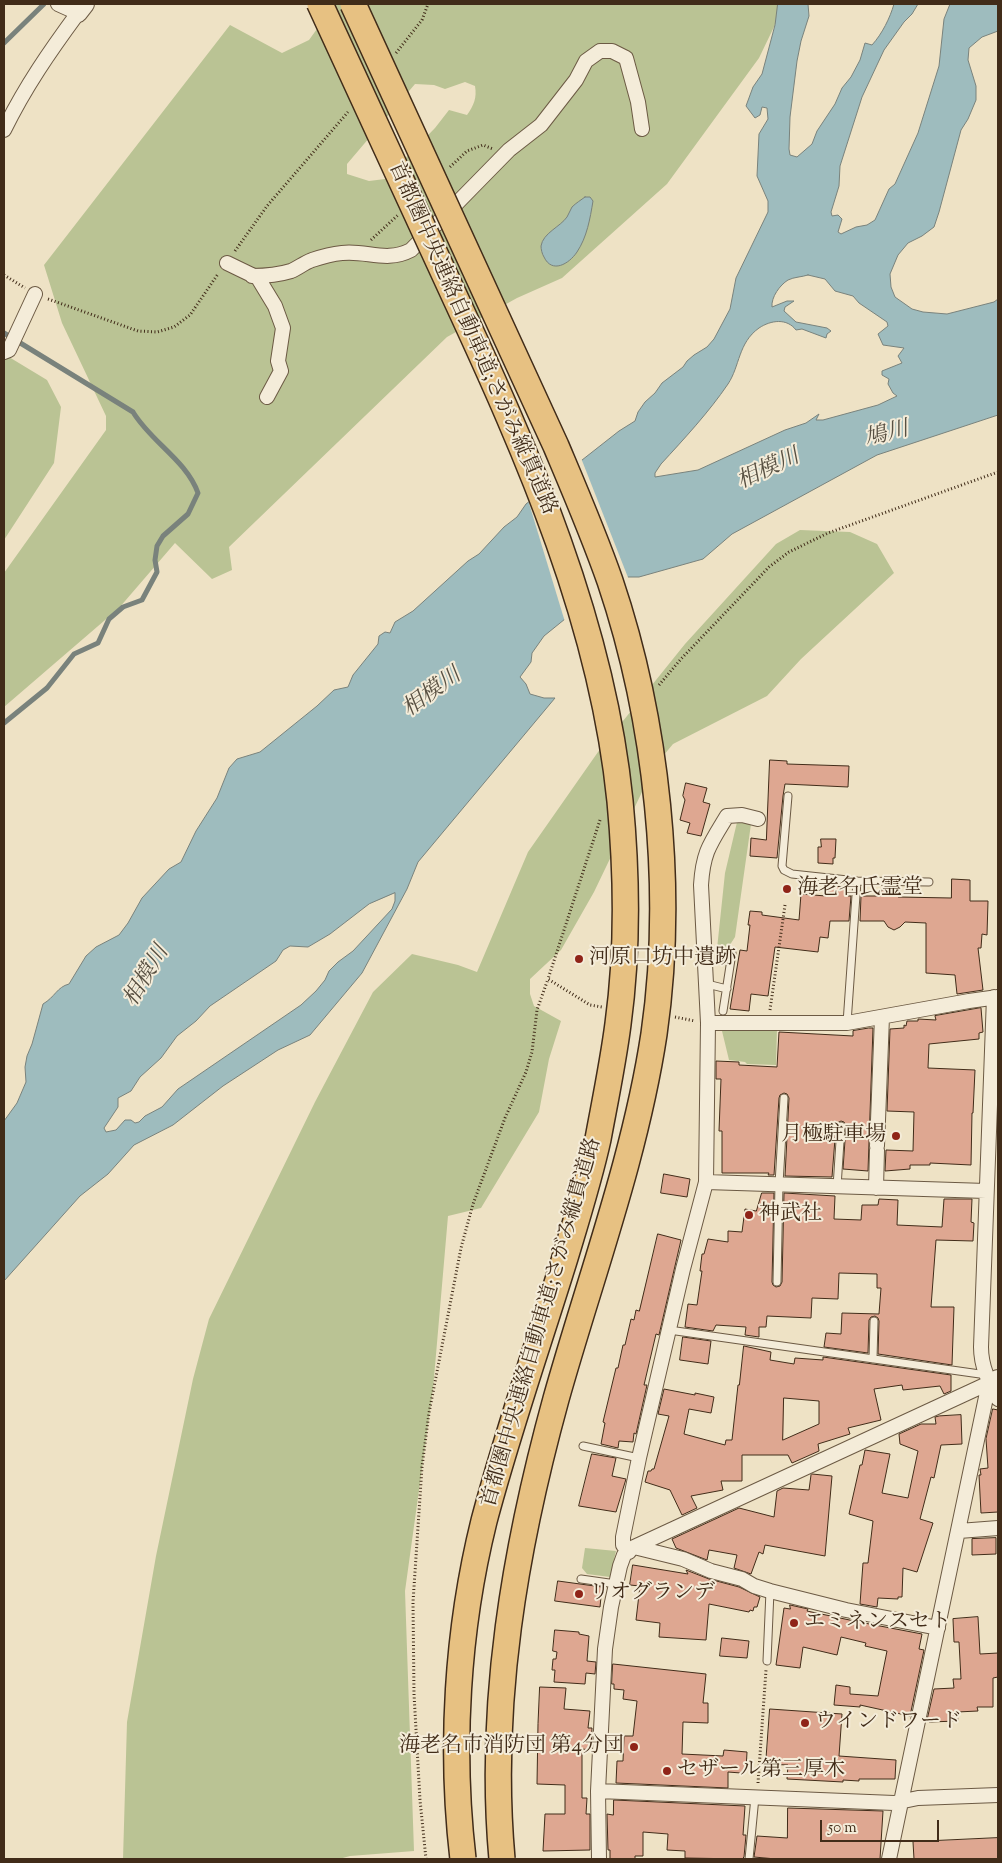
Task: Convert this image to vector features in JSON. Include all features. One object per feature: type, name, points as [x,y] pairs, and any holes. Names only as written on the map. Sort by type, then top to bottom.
[{"type":"highway","name":"首都圏中央連絡自動車道;さがみ縦貫道路","points":[[320,4],[496,385],[526,454],[550,517],[585,625],[601,687],[620,799],[625,904],[624,962],[619,1024],[597,1142],[580,1207],[497,1476],[472,1576],[463,1639],[459,1703],[458,1805],[463,1859]]},
{"type":"highway","name":"首都圏中央連絡自動車道;さがみ縦貫道路","points":[[353,4],[556,446],[587,518],[611,584],[628,644],[650,755],[658,813],[662,872],[662,930],[654,1031],[633,1135],[542,1454],[516,1582],[500,1704],[498,1770],[502,1859]]},
{"type":"street","points":[[4,130],[22,94],[47,55],[71,6]]},
{"type":"street","points":[[252,276],[272,276],[292,270],[311,260],[341,253],[362,252],[379,257],[403,254],[410,250],[509,150],[541,125],[576,80],[586,61],[600,51],[612,51],[626,58],[638,102],[642,129]]},
{"type":"street","points":[[227,263],[258,278],[275,306],[284,328],[278,361],[281,371],[267,397]]},
{"type":"street","points":[[6,351],[35,294]]},
{"type":"street","points":[[758,819],[742,815],[727,816],[707,849],[702,866],[701,885],[708,1023],[706,1182],[683,1269],[639,1458],[623,1545],[631,1550],[683,1559],[712,1571],[742,1579],[754,1586],[770,1591],[846,1610],[938,1628]]},
{"type":"street","points":[[708,1023],[847,1023],[996,997],[993,1171],[986,1191],[981,1362],[991,1379],[998,1399]]},
{"type":"street","points":[[876,1188],[882,1017]]},
{"type":"street","points":[[706,1182],[986,1191]]},
{"type":"street","points":[[889,1859],[991,1379]]},
{"type":"street","points":[[599,1859],[598,1791],[605,1649],[616,1584],[624,1555],[991,1379]]},
{"type":"street","points":[[959,1531],[998,1528]]},
{"type":"street","points":[[598,1791],[894,1803],[918,1798],[998,1794]]},
{"type":"lane","points":[[788,796],[782,866],[784,870],[792,874],[857,881],[929,882]]},
{"type":"lane","points":[[847,1023],[857,881]]},
{"type":"lane","points":[[723,1011],[732,953]]},
{"type":"lane","points":[[707,984],[727,989]]},
{"type":"lane","points":[[777,1282],[779,1184],[784,1098]]},
{"type":"lane","points":[[837,1187],[841,1126]]},
{"type":"lane","points":[[873,1359],[874,1321]]},
{"type":"lane","points":[[669,1330],[873,1359],[991,1379]]},
{"type":"lane","points":[[583,1446],[639,1458]]},
{"type":"lane","points":[[581,1579],[616,1584]]},
{"type":"lane","points":[[767,1661],[770,1591]]},
{"type":"lane","points":[[749,1859],[755,1797]]},
{"type":"path","points":[[393,57],[422,20],[428,4]]},
{"type":"path","points":[[4,275],[35,294],[138,331],[157,332],[174,326],[190,315],[268,206],[351,108]]},
{"type":"path","points":[[656,689],[681,659],[763,572],[789,552],[828,533],[998,472]]},
{"type":"path","points":[[426,1859],[420,1800],[414,1694],[413,1602],[422,1467],[428,1413],[461,1248],[473,1204],[505,1118],[526,1072],[532,1052],[536,1010],[602,814]]},
{"type":"path","points":[[768,1024],[785,904]]},
{"type":"path","points":[[548,979],[590,1005],[609,1008]]},
{"type":"path","points":[[674,1017],[708,1023]]},
{"type":"path","points":[[755,1797],[767,1661]]},
{"type":"green space","points":[[335,4],[785,4],[759,58],[667,184],[562,278],[517,298],[447,337],[229,547],[232,570],[212,579],[175,543],[119,608],[4,707],[4,573],[106,430],[106,416],[62,323],[44,265],[230,25],[282,53],[309,40]],"holes":[[[465,82],[475,86],[476,94],[467,115],[449,110],[435,128],[385,179],[369,181],[347,174],[347,164],[415,84],[434,85],[445,89]]]},
{"type":"green space","points":[[4,354],[47,380],[61,407],[54,463],[4,540]]},
{"type":"green space","points":[[800,530],[850,532],[877,544],[894,573],[801,659],[767,696],[673,744],[654,767],[594,892],[561,950],[530,979],[530,994],[534,1006],[561,1021],[549,1059],[539,1112],[481,1208],[448,1216],[433,1389],[405,1591],[414,1851],[350,1856],[339,1859],[123,1859],[127,1722],[156,1556],[193,1379],[209,1319],[315,1102],[373,992],[412,954],[458,965],[477,972],[528,852],[598,752],[685,644],[776,544]]},
{"type":"green space","points":[[738,818],[749,821],[751,824],[735,937],[726,951],[717,949],[725,873]]},
{"type":"green space","points":[[777,1029],[776,1065],[747,1064],[745,1062],[729,1060],[722,1031]]},
{"type":"green space","points":[[585,1548],[616,1551],[610,1577],[587,1574],[582,1568]]},
{"type":"water","points":[[778,4],[808,4],[809,16],[797,61],[790,117],[790,155],[797,157],[812,144],[817,131],[860,60],[865,43],[872,45],[876,41],[885,26],[894,4],[918,4],[884,50],[862,97],[840,166],[839,186],[831,212],[832,216],[838,215],[842,219],[838,232],[841,234],[856,227],[867,225],[875,220],[889,189],[895,184],[918,133],[939,66],[944,19],[950,4],[998,4],[998,31],[982,37],[969,48],[968,60],[976,86],[976,100],[961,130],[934,227],[908,243],[898,255],[890,274],[891,287],[895,297],[912,309],[923,312],[947,314],[994,302],[998,299],[998,415],[877,455],[732,534],[703,559],[639,577],[628,577],[565,619],[544,636],[532,653],[531,662],[520,677],[526,684],[530,694],[544,698],[555,698],[418,862],[407,889],[362,973],[310,1035],[278,1050],[223,1086],[173,1125],[134,1145],[108,1174],[80,1196],[4,1281],[4,1121],[17,1103],[26,1082],[25,1067],[27,1056],[43,1004],[62,987],[69,984],[86,956],[96,947],[119,935],[142,898],[169,869],[181,862],[196,831],[217,798],[229,768],[237,759],[260,752],[334,690],[348,687],[353,675],[378,644],[379,636],[385,632],[390,633],[395,622],[413,611],[468,561],[479,554],[504,527],[517,517],[526,504],[619,431],[635,421],[638,412],[645,402],[662,383],[683,367],[694,355],[707,347],[714,339],[730,309],[736,278],[768,212],[768,201],[757,176],[759,134],[768,119],[767,108],[762,107],[760,115],[755,118],[746,106],[753,87],[762,74],[775,25]],"holes":[[[808,275],[825,279],[835,291],[853,296],[859,303],[887,322],[888,326],[878,334],[883,345],[904,348],[898,356],[902,363],[882,371],[882,375],[889,379],[888,384],[897,396],[878,405],[823,420],[816,420],[819,414],[806,423],[785,430],[698,470],[655,477],[655,473],[661,464],[705,415],[728,384],[743,348],[752,334],[759,328],[769,323],[784,322],[796,330],[802,329],[826,338],[827,334],[831,331],[827,328],[796,322],[784,311],[785,307],[794,301],[787,301],[772,307],[775,295],[785,282]],[[395,893],[392,909],[353,951],[329,971],[325,980],[316,991],[301,1005],[178,1089],[162,1107],[145,1116],[139,1122],[135,1123],[131,1120],[125,1120],[116,1130],[106,1132],[104,1128],[118,1107],[118,1098],[131,1091],[140,1077],[161,1058],[177,1036],[196,1021],[210,1006],[276,961],[283,950],[290,946],[308,947],[330,934],[369,904]]]},
{"type":"water","points":[[585,197],[590,197],[593,201],[588,228],[580,246],[570,260],[560,265],[551,265],[543,254],[542,241],[564,221],[572,207]]},
{"type":"pier","points":[[581,458],[629,580],[565,622],[528,500]]},
{"type":"building","points":[[770,760],[787,761],[787,764],[849,766],[848,787],[785,784],[777,858],[750,856],[751,838],[766,840]]},
{"type":"building","points":[[686,783],[707,788],[703,802],[710,804],[701,836],[687,833],[690,823],[680,820],[685,800],[683,796]]},
{"type":"building","points":[[821,839],[836,839],[833,864],[818,863],[818,847],[821,847]]},
{"type":"building","points":[[952,879],[970,880],[970,901],[988,901],[987,935],[982,934],[981,948],[978,948],[983,990],[957,994],[955,975],[926,973],[926,923],[905,922],[894,930],[888,927],[884,921],[860,921],[861,896],[881,896],[881,890],[898,891],[898,897],[951,898]]},
{"type":"building","points":[[827,886],[848,887],[848,896],[851,896],[849,921],[830,921],[828,938],[820,937],[818,952],[775,947],[768,996],[751,994],[749,1011],[730,1009],[740,950],[747,951],[750,911],[762,912],[762,915],[799,920],[801,894],[826,896]]},
{"type":"building","points":[[981,1008],[983,1032],[979,1033],[979,1039],[929,1044],[928,1068],[975,1070],[971,1165],[930,1163],[930,1165],[910,1165],[910,1169],[885,1171],[886,1150],[913,1151],[914,1112],[887,1111],[890,1029],[904,1028],[907,1021],[918,1021],[918,1019],[936,1020],[935,1016]]},
{"type":"building","points":[[873,1028],[868,1171],[843,1169],[846,1126],[841,1121],[836,1126],[832,1177],[785,1176],[789,1098],[784,1093],[779,1098],[774,1175],[768,1175],[769,1173],[722,1173],[722,1131],[719,1131],[721,1079],[716,1079],[716,1061],[739,1062],[739,1065],[777,1067],[779,1032],[853,1036],[853,1031]]},
{"type":"building","points":[[664,1174],[690,1179],[687,1197],[661,1193]]},
{"type":"building","points":[[762,1193],[774,1193],[772,1282],[776,1287],[780,1286],[782,1282],[784,1193],[835,1196],[834,1219],[861,1220],[862,1205],[878,1205],[879,1199],[898,1200],[897,1225],[942,1227],[944,1199],[972,1199],[971,1222],[974,1223],[973,1241],[936,1240],[931,1307],[954,1307],[952,1365],[878,1354],[879,1321],[875,1316],[869,1320],[868,1353],[824,1347],[826,1333],[841,1334],[842,1313],[879,1314],[881,1288],[877,1288],[877,1274],[839,1273],[838,1299],[812,1298],[811,1318],[767,1316],[766,1327],[759,1327],[759,1337],[745,1335],[746,1327],[716,1325],[713,1331],[685,1327],[688,1304],[697,1305],[702,1271],[700,1271],[702,1254],[704,1254],[708,1239],[728,1242],[728,1231],[742,1232],[745,1209],[756,1211]]},
{"type":"building","points":[[658,1234],[681,1240],[659,1335],[656,1334],[644,1385],[647,1385],[636,1434],[634,1433],[633,1442],[619,1441],[618,1448],[601,1444],[605,1423],[603,1422],[616,1368],[618,1368],[631,1319],[634,1320],[636,1310],[639,1311]]},
{"type":"building","points":[[683,1337],[711,1341],[708,1364],[680,1360]]},
{"type":"building","points":[[744,1346],[771,1352],[770,1360],[794,1364],[795,1358],[823,1360],[823,1357],[951,1375],[951,1391],[944,1394],[940,1386],[903,1390],[902,1385],[874,1389],[881,1420],[848,1428],[850,1434],[818,1444],[819,1451],[792,1463],[788,1455],[742,1455],[742,1481],[721,1481],[723,1490],[691,1496],[697,1508],[682,1515],[670,1490],[645,1482],[648,1471],[654,1469],[669,1416],[658,1414],[664,1389],[714,1397],[711,1413],[689,1409],[684,1434],[725,1445],[726,1440],[732,1440]],"holes":[[[784,1398],[819,1401],[819,1424],[783,1440]]]},
{"type":"building","points":[[993,1409],[998,1410],[998,1512],[981,1513],[979,1475],[981,1475],[980,1469],[988,1468],[986,1439]]},
{"type":"building","points":[[961,1415],[962,1444],[941,1445],[934,1478],[931,1477],[920,1519],[933,1523],[917,1572],[903,1568],[902,1597],[898,1597],[898,1599],[878,1598],[877,1607],[860,1604],[863,1563],[868,1563],[873,1521],[849,1514],[865,1450],[890,1454],[882,1493],[908,1498],[918,1451],[900,1444],[899,1434],[921,1424],[936,1424],[935,1417]]},
{"type":"building","points":[[592,1454],[616,1458],[612,1476],[626,1479],[616,1512],[579,1506]]},
{"type":"building","points":[[812,1474],[832,1476],[825,1556],[765,1545],[763,1554],[759,1552],[751,1574],[734,1568],[737,1555],[709,1550],[707,1560],[676,1548],[672,1539],[739,1508],[774,1517],[777,1491],[783,1488],[809,1490]]},
{"type":"building","points":[[996,1538],[996,1554],[972,1555],[972,1539]]},
{"type":"building","points":[[633,1565],[688,1574],[686,1570],[709,1579],[739,1587],[760,1597],[757,1607],[754,1607],[753,1611],[750,1610],[749,1612],[709,1604],[706,1640],[659,1637],[660,1623],[636,1620],[640,1586],[630,1585]]},
{"type":"building","name":"リオグランデ","points":[[558,1581],[602,1587],[600,1607],[555,1601]]},
{"type":"building","points":[[790,1605],[808,1609],[807,1611],[922,1634],[919,1649],[924,1650],[910,1716],[860,1705],[860,1707],[834,1705],[836,1685],[850,1687],[850,1694],[878,1696],[887,1651],[865,1646],[866,1643],[841,1637],[837,1655],[803,1647],[800,1668],[776,1665],[784,1608],[790,1609]]},
{"type":"building","points":[[978,1617],[980,1654],[998,1653],[998,1677],[993,1678],[993,1707],[977,1707],[978,1711],[957,1712],[958,1721],[929,1722],[927,1720],[934,1689],[954,1688],[953,1679],[961,1679],[959,1642],[954,1642],[953,1619]]},
{"type":"building","points":[[555,1630],[579,1632],[579,1634],[589,1636],[587,1661],[596,1662],[595,1674],[586,1673],[585,1684],[554,1682],[555,1670],[552,1670],[553,1659],[556,1659],[557,1652],[553,1651]]},
{"type":"building","points":[[722,1638],[749,1641],[747,1658],[720,1656]]},
{"type":"building","points":[[613,1664],[706,1674],[703,1703],[708,1703],[708,1723],[683,1722],[682,1754],[723,1756],[724,1750],[747,1752],[746,1771],[741,1773],[728,1772],[728,1788],[616,1783],[617,1761],[623,1761],[624,1736],[633,1736],[637,1701],[623,1699],[624,1690],[614,1689],[614,1684],[612,1684]]},
{"type":"building","points":[[540,1687],[566,1688],[564,1709],[590,1711],[588,1728],[592,1728],[591,1750],[582,1749],[582,1798],[587,1798],[586,1814],[590,1814],[590,1850],[543,1851],[545,1814],[565,1814],[565,1785],[537,1784]]},
{"type":"building","points":[[770,1709],[842,1714],[839,1756],[896,1760],[895,1779],[859,1779],[859,1781],[843,1780],[843,1782],[787,1779],[788,1765],[766,1764]]},
{"type":"building","points":[[614,1800],[745,1806],[743,1835],[746,1835],[744,1857],[742,1859],[685,1858],[685,1851],[667,1850],[668,1834],[643,1832],[643,1856],[635,1856],[635,1859],[610,1859],[607,1814],[613,1815]]},
{"type":"building","points":[[788,1808],[883,1811],[880,1859],[776,1859],[754,1857],[757,1836],[787,1838]]},
{"type":"building","points":[[998,1838],[998,1859],[914,1859],[913,1842]]},
{"type":"waterway","points":[[4,43],[44,4]]},
{"type":"waterway","points":[[4,333],[133,412],[140,423],[177,461],[192,481],[198,493],[188,514],[163,536],[157,546],[155,560],[157,572],[142,600],[123,607],[109,619],[98,643],[74,654],[47,688],[4,723]]},
{"type":"place","name":"海老名氏霊堂","points":[[787,889]]},
{"type":"place","name":"河原口坊中遺跡","points":[[579,959]]},
{"type":"place","name":"月極駐車場","points":[[896,1136]]},
{"type":"place","name":"神武社","points":[[749,1215]]},
{"type":"place","name":"リオグランデ","points":[[579,1594]]},
{"type":"place","name":"エミネンスセト","points":[[794,1623]]},
{"type":"place","name":"ウインドワード","points":[[805,1723]]},
{"type":"place","name":"海老名市消防団 第4分団","points":[[634,1747]]},
{"type":"place","name":"セザール第三厚木","points":[[667,1771]]},
{"type":"water label","name":"鳩川","points":[[887,436]]},
{"type":"water label","name":"相模川","points":[[769,471]]},
{"type":"water label","name":"相模川","points":[[433,694]]},
{"type":"water label","name":"相模川","points":[[148,977]]}]
